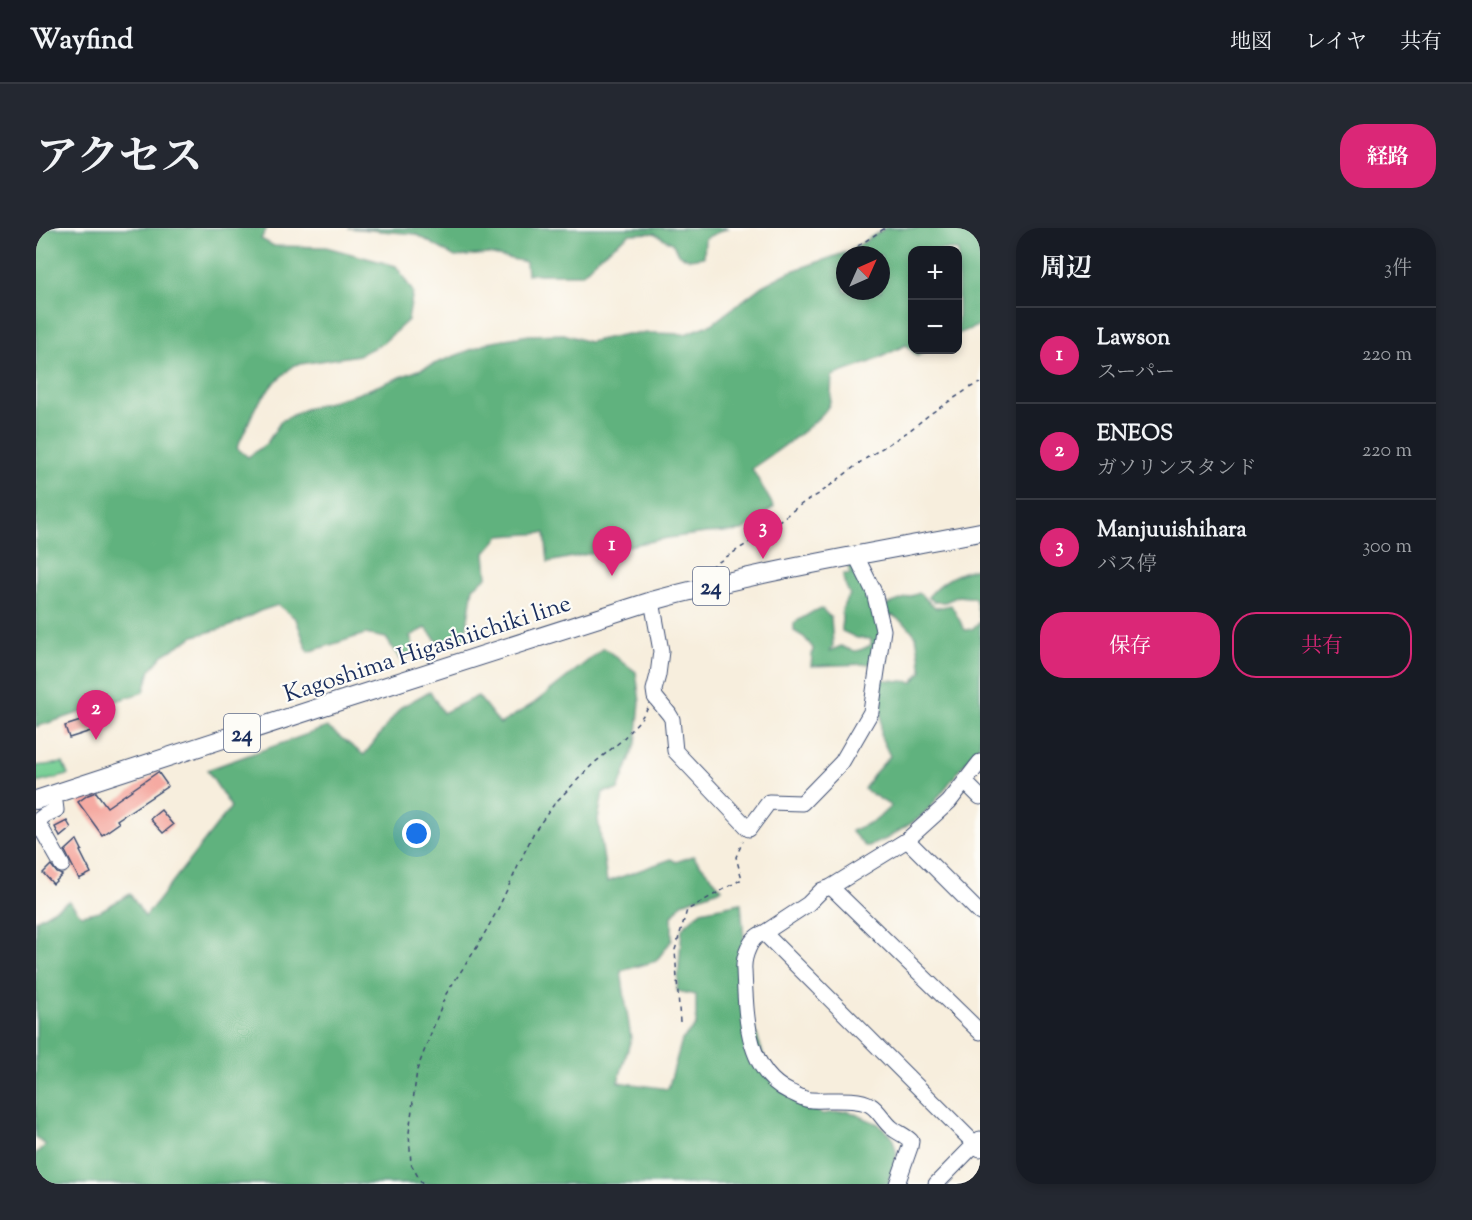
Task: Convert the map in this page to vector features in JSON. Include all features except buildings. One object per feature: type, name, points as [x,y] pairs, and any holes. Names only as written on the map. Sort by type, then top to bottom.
[{"type":"main road","name":"Kagoshima Higashiichiki line","points":[[36,800],[652,601],[856,556],[980,532]]},
{"type":"street","points":[[652,601],[661,651],[654,690],[655,697],[672,719],[675,751],[749,829],[769,802],[802,803],[823,783],[842,762],[870,712],[883,630],[874,592],[856,556]]},
{"type":"street","points":[[897,1184],[911,1141],[892,1128],[870,1104],[850,1100],[808,1100],[784,1089],[759,1062],[752,1044],[746,1013],[744,963],[750,944],[758,934],[764,933],[808,904],[822,890],[831,887],[907,840],[949,802],[980,762]]},
{"type":"street","points":[[965,782],[980,797]]},
{"type":"street","points":[[54,794],[56,810],[37,822],[62,865]]},
{"type":"street","points":[[907,840],[980,913]]},
{"type":"street","points":[[831,887],[980,1032]]},
{"type":"street","points":[[764,933],[978,1144],[936,1184]]},
{"type":"path","points":[[858,246],[885,228]]},
{"type":"path","points":[[703,572],[819,494],[862,460],[980,383]]},
{"type":"path","points":[[422,1184],[411,1164],[408,1133],[417,1070],[446,994],[477,947],[497,911],[534,832],[555,803],[639,721],[655,697]]},
{"type":"path","points":[[680,1022],[675,950],[687,910],[742,879],[736,857],[749,829]]},
{"type":"green space","points":[[36,228],[267,228],[261,239],[274,246],[326,247],[396,266],[413,292],[408,320],[383,343],[359,355],[294,365],[273,384],[256,406],[237,448],[248,457],[267,443],[281,421],[305,409],[357,394],[493,341],[529,335],[564,334],[589,342],[626,334],[685,334],[712,324],[762,286],[789,272],[836,256],[836,300],[890,300],[890,246],[858,246],[885,228],[980,228],[980,325],[962,332],[962,246],[908,246],[908,347],[906,345],[871,362],[832,376],[830,402],[824,412],[816,421],[752,469],[774,507],[742,531],[668,538],[548,562],[545,533],[500,536],[485,553],[487,577],[473,588],[465,639],[440,647],[426,628],[410,636],[416,653],[400,659],[386,638],[365,634],[308,652],[296,619],[278,605],[228,627],[194,636],[163,655],[150,670],[144,692],[36,727]]},
{"type":"green space","points":[[348,228],[728,228],[705,238],[704,257],[689,259],[680,255],[672,243],[654,233],[630,234],[601,255],[582,274],[527,274],[526,262],[488,254],[455,257],[416,234]]},
{"type":"green space","points":[[860,562],[884,606],[919,593],[936,608],[951,605],[965,630],[972,629],[980,622],[980,744],[932,805],[918,819],[886,839],[866,847],[851,831],[876,820],[891,806],[864,789],[890,756],[881,737],[881,688],[878,679],[913,682],[922,671],[916,636],[908,626],[892,615],[887,618],[884,659],[869,664],[811,666],[813,648],[804,637],[794,631],[794,623],[822,609],[831,618],[833,645],[830,651],[841,646],[856,651],[871,645],[871,639],[857,638],[842,631],[843,607],[850,595],[843,574],[850,574],[848,566]]},
{"type":"green space","points":[[980,567],[980,620],[975,598],[959,596],[945,602],[935,602],[928,597],[951,578]]},
{"type":"green space","points":[[604,648],[636,672],[640,702],[636,743],[618,790],[603,792],[598,819],[607,882],[671,859],[676,862],[693,856],[722,889],[682,903],[672,916],[672,940],[656,961],[621,971],[631,1039],[618,1082],[668,1089],[682,1040],[696,1025],[696,995],[677,991],[682,928],[701,911],[741,903],[750,1014],[766,1063],[788,1089],[822,1114],[848,1111],[878,1124],[892,1136],[897,1154],[889,1179],[890,1184],[36,1184],[36,1153],[46,1145],[36,1138],[36,920],[69,901],[81,915],[100,911],[130,894],[145,917],[231,807],[207,770],[327,727],[364,755],[401,707],[430,691],[443,713],[478,696],[500,724],[533,704]]},
{"type":"green space","points":[[63,763],[68,775],[36,783],[36,766]]},
{"type":"place","name":"Manjuuishihara","points":[[763,559]]},
{"type":"place","name":"Lawson","points":[[612,576]]},
{"type":"place","name":"ENEOS","points":[[96,740]]}]
